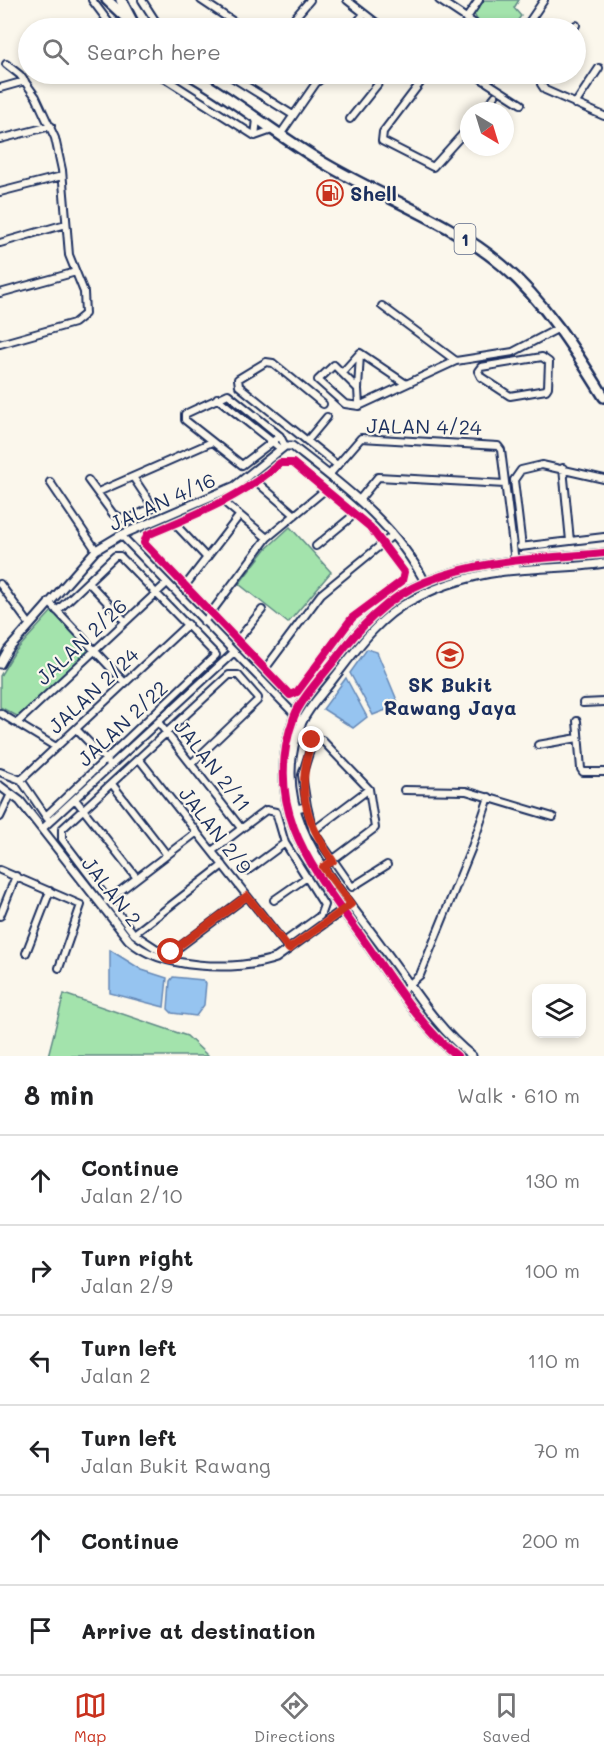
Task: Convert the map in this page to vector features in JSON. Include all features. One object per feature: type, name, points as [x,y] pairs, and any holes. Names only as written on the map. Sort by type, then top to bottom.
[{"type":"main road","points":[[107,0],[121,5],[129,18]]},
{"type":"main road","name":"1","points":[[204,84],[328,166],[440,224],[473,244],[521,282],[559,327],[604,397]]},
{"type":"street","points":[[142,0],[154,18]]},
{"type":"street","points":[[201,0],[228,18]]},
{"type":"street","points":[[295,18],[310,0]]},
{"type":"street","points":[[347,0],[369,18]]},
{"type":"street","points":[[439,0],[464,18]]},
{"type":"street","points":[[466,18],[479,0]]},
{"type":"street","points":[[532,18],[542,3],[534,0]]},
{"type":"street","points":[[94,2],[108,6],[121,5]]},
{"type":"street","points":[[94,2],[105,18]]},
{"type":"street","points":[[361,18],[364,14]]},
{"type":"street","points":[[2,63],[18,76]]},
{"type":"street","points":[[575,104],[599,68]]},
{"type":"street","points":[[0,88],[18,83]]},
{"type":"street","points":[[0,344],[74,323],[84,318],[84,292],[69,255],[59,152],[51,126],[27,84]]},
{"type":"street","points":[[174,84],[255,136],[276,132],[293,116],[315,84]]},
{"type":"street","points":[[243,84],[293,116]]},
{"type":"street","points":[[350,119],[378,84]]},
{"type":"street","points":[[419,84],[383,132],[382,141],[433,166],[460,137]]},
{"type":"street","points":[[490,84],[521,104]]},
{"type":"street","points":[[542,84],[541,87],[604,116]]},
{"type":"street","points":[[490,102],[495,96]]},
{"type":"street","points":[[255,136],[257,120]]},
{"type":"street","points":[[0,139],[51,126]]},
{"type":"street","points":[[0,192],[62,176]]},
{"type":"street","points":[[0,243],[66,224]]},
{"type":"street","points":[[0,293],[76,272]]},
{"type":"street","points":[[382,306],[456,361]]},
{"type":"street","points":[[358,389],[334,365],[318,380],[345,404],[359,406],[456,361],[513,352],[559,327]]},
{"type":"street","points":[[513,352],[516,362]]},
{"type":"street","points":[[360,353],[406,384]]},
{"type":"street","points":[[342,373],[360,353]]},
{"type":"street","points":[[359,406],[360,353]]},
{"type":"street","points":[[542,357],[547,359],[548,388],[510,396],[481,377],[478,372],[481,367],[516,362],[542,357]]},
{"type":"street","points":[[323,404],[273,363],[266,362],[238,379],[239,386],[337,465]]},
{"type":"street","points":[[280,436],[243,465],[185,420],[188,412],[228,394],[280,436],[283,447]]},
{"type":"street","points":[[217,398],[273,442],[283,447],[292,446],[360,499],[393,535],[430,592]]},
{"type":"street","points":[[307,441],[327,417]]},
{"type":"street","name":"JALAN 4/24","points":[[329,475],[361,438],[498,446],[501,450],[505,484]]},
{"type":"street","points":[[98,492],[212,442]]},
{"type":"street","name":"JALAN 4/16","points":[[0,664],[8,650],[96,550],[121,535],[235,486],[283,447]]},
{"type":"street","points":[[280,463],[294,463],[370,526],[404,572],[402,581],[352,618],[297,692],[290,694],[144,543],[147,535],[222,503],[258,483],[280,463]]},
{"type":"street","points":[[522,547],[516,476],[527,467],[542,465],[604,478]]},
{"type":"street","points":[[563,468],[570,541]]},
{"type":"street","points":[[88,480],[117,518],[127,520],[151,511],[152,504],[133,477]]},
{"type":"street","points":[[360,499],[378,477],[505,484],[516,570]]},
{"type":"street","points":[[50,482],[96,550]]},
{"type":"street","points":[[258,483],[295,515]]},
{"type":"street","points":[[204,622],[267,538],[325,490]]},
{"type":"street","points":[[215,494],[222,503],[267,538]]},
{"type":"street","points":[[316,546],[354,514]]},
{"type":"street","points":[[185,586],[239,516]]},
{"type":"street","points":[[174,523],[207,558]]},
{"type":"street","points":[[121,535],[302,722]]},
{"type":"street","points":[[265,669],[321,594],[393,535]]},
{"type":"street","points":[[513,548],[604,537]]},
{"type":"street","points":[[457,1056],[433,1033],[402,992],[301,848],[287,809],[284,775],[294,715],[360,629],[382,608],[425,582],[473,566],[515,560],[604,553]]},
{"type":"street","points":[[57,611],[115,556],[120,556],[188,624]]},
{"type":"street","points":[[574,556],[587,561],[590,566]]},
{"type":"street","points":[[472,1056],[454,1041],[437,1021],[323,867],[303,834],[291,779],[293,756],[302,722],[364,638],[399,607],[430,592],[473,578],[516,570],[590,566],[604,563]]},
{"type":"street","points":[[88,582],[126,621]]},
{"type":"street","name":"JALAN 2/26","points":[[17,723],[167,583]]},
{"type":"street","points":[[0,584],[30,625]]},
{"type":"street","points":[[49,602],[125,683]]},
{"type":"street","points":[[237,641],[262,610]]},
{"type":"street","name":"JALAN 2/22","points":[[48,819],[214,660],[216,652],[188,624]]},
{"type":"street","name":"JALAN 2/24","points":[[21,780],[188,624]]},
{"type":"street","points":[[42,829],[48,819],[75,799],[109,763],[158,722],[234,652]]},
{"type":"street","points":[[192,763],[257,701],[258,698],[238,675],[229,675],[62,829],[62,839],[105,903],[134,934],[164,953],[171,952],[247,896]]},
{"type":"street","points":[[584,703],[604,702]]},
{"type":"street","points":[[0,713],[56,747]]},
{"type":"street","points":[[577,721],[581,769],[583,772],[604,772]]},
{"type":"street","name":"JALAN 2/11","points":[[158,722],[242,828]]},
{"type":"street","points":[[76,729],[109,763]]},
{"type":"street","points":[[323,867],[333,861],[375,828],[369,789],[322,740],[314,738],[302,775],[313,831],[333,861],[353,888],[387,865]]},
{"type":"street","points":[[538,745],[578,738]]},
{"type":"street","name":"JALAN 2/9","points":[[140,759],[289,949]]},
{"type":"street","points":[[0,772],[21,780],[48,819]]},
{"type":"street","points":[[112,784],[168,855]]},
{"type":"street","name":"JALAN 2","points":[[0,786],[11,794],[105,903],[129,940],[154,957],[237,967],[263,963],[289,949],[351,904]]},
{"type":"street","points":[[313,831],[369,789]]},
{"type":"street","points":[[404,790],[466,790],[553,817]]},
{"type":"street","points":[[0,817],[2,805],[11,794]]},
{"type":"street","points":[[402,992],[420,975],[472,847],[489,797]]},
{"type":"street","points":[[75,799],[137,878]]},
{"type":"street","points":[[296,809],[307,806]]},
{"type":"street","points":[[212,851],[266,810],[273,810],[278,816],[285,843],[323,900],[323,911],[284,942]]},
{"type":"street","points":[[105,903],[197,832]]},
{"type":"street","points":[[247,871],[285,843]]},
{"type":"street","points":[[134,934],[223,865]]},
{"type":"street","points":[[0,870],[79,902],[81,909],[59,968]]},
{"type":"street","points":[[0,916],[16,876]]},
{"type":"street","points":[[274,900],[307,877]]},
{"type":"street","points":[[26,953],[50,891]]},
{"type":"street","points":[[433,1033],[437,1028],[437,1021]]},
{"type":"green space","points":[[484,0],[519,0],[514,8],[521,16],[520,18],[476,18],[474,14]]},
{"type":"green space","points":[[290,527],[331,572],[288,623],[239,584],[266,549]]},
{"type":"green space","points":[[52,611],[89,647],[88,654],[19,717],[0,707],[0,676],[14,653]]},
{"type":"green space","points":[[64,994],[187,1036],[208,1056],[48,1056]]},
{"type":"water","points":[[367,649],[377,652],[399,705],[373,715],[350,673]]},
{"type":"water","points":[[346,678],[367,717],[353,728],[323,709]]},
{"type":"water","points":[[110,950],[142,970],[167,978],[164,1007],[110,993]]},
{"type":"water","points":[[173,977],[203,980],[206,983],[204,1005],[196,1016],[172,1013],[168,1009],[170,981]]},
{"type":"cycle path","points":[[280,463],[293,463],[370,527],[404,572],[402,581],[352,618],[297,692],[290,695],[144,543],[147,535],[233,496],[280,463]]},
{"type":"cycle path","points":[[457,1056],[430,1030],[404,998],[308,857],[287,806],[284,778],[286,749],[294,717],[312,688],[363,626],[386,605],[411,588],[447,574],[491,564],[604,553]]},
{"type":"place","name":"Shell","points":[[330,193]]},
{"type":"place","name":"SK Bukit Rawang Jaya","points":[[450,655]]},
{"type":"route","points":[[171,952],[247,896],[289,949],[351,904],[323,867],[333,861],[313,831],[308,810],[302,775],[312,740]]}]
